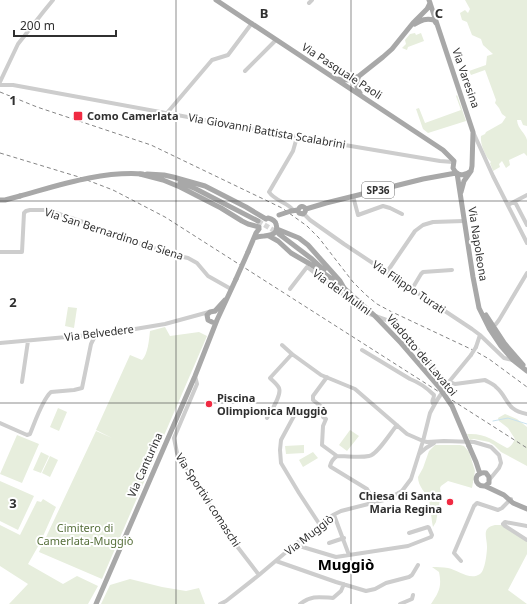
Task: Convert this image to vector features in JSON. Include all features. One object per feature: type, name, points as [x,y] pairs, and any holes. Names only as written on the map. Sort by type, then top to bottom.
[{"type":"main road","name":"Via Pasquale Paoli","points":[[216,0],[443,150],[454,162]]},
{"type":"main road","name":"Via Varesina","points":[[430,1],[473,132],[472,163]]},
{"type":"main road","points":[[335,79],[348,80],[359,76],[388,52],[427,9],[430,1]]},
{"type":"main road","points":[[410,27],[419,21],[427,19],[434,20],[437,26]]},
{"type":"main road","points":[[359,76],[356,87],[364,98]]},
{"type":"main road","name":"Via Napoleona","points":[[454,162],[479,308],[493,336],[513,360],[518,361],[527,370]]},
{"type":"main road","name":"Via Napoleona","points":[[460,197],[464,182],[471,171],[472,163]]},
{"type":"main road","points":[[455,172],[466,175],[471,171]]},
{"type":"main road","name":"SP36","points":[[305,211],[353,196],[455,172]]},
{"type":"main road","points":[[136,173],[163,177],[196,189],[259,225],[261,233],[278,241],[291,253],[310,264],[344,288]]},
{"type":"main road","points":[[0,200],[96,176],[114,174],[136,173],[205,186],[267,219],[272,220],[277,229],[344,288]]},
{"type":"main road","points":[[163,177],[248,224],[259,225],[267,219],[302,206],[304,207],[305,211]]},
{"type":"main road","points":[[254,238],[274,234],[277,229],[277,218],[279,215]]},
{"type":"main road","name":"Via Canturina","points":[[96,604],[259,225]]},
{"type":"main road","points":[[277,229],[299,238],[308,245],[340,281],[344,288]]},
{"type":"main road","name":"Viadotto dei Lavatoi","points":[[344,288],[401,342],[439,387],[452,406],[476,462],[486,476]]},
{"type":"main road","name":"Via Napoleona","points":[[476,295],[485,313],[505,344],[527,370]]},
{"type":"main road","name":"Via Canturina","points":[[211,314],[228,297]]},
{"type":"main road","points":[[211,314],[218,315],[218,319],[216,322],[209,321],[211,314]]},
{"type":"main road","name":"Via Napoleona","points":[[486,321],[493,326]]},
{"type":"main road","name":"Via Canturina","points":[[212,322],[212,335]]},
{"type":"main road","points":[[486,476],[476,477],[480,486],[485,486],[504,495],[517,505],[527,509]]},
{"type":"main road","points":[[485,486],[488,484],[486,476]]},
{"type":"main road","points":[[486,476],[490,485],[505,493],[510,499]]},
{"type":"street","points":[[0,84],[18,44],[53,0]]},
{"type":"street","points":[[167,113],[212,60],[228,55],[252,23]]},
{"type":"street","points":[[245,71],[276,40]]},
{"type":"street","name":"Via Giovanni Battista Scalabrini","points":[[0,84],[13,85],[297,137],[440,161],[454,162]]},
{"type":"street","points":[[473,132],[493,176],[527,243]]},
{"type":"street","points":[[294,210],[286,203],[271,195],[269,191],[293,151],[297,137]]},
{"type":"street","points":[[440,161],[443,159],[445,154],[443,150]]},
{"type":"street","points":[[508,205],[527,195]]},
{"type":"street","points":[[353,196],[358,215],[383,206],[402,214]]},
{"type":"street","points":[[515,202],[522,220],[527,225]]},
{"type":"street","name":"Via San Bernardino da Siena","points":[[0,252],[22,252],[24,215],[27,210],[47,210],[89,224],[129,240],[188,258],[197,263],[208,276],[232,289]]},
{"type":"street","name":"Via Filippo Turati","points":[[305,211],[328,233],[480,336],[504,358],[513,360]]},
{"type":"street","points":[[387,272],[415,231],[423,225],[433,222],[464,221]]},
{"type":"street","name":"Via dei Mulini","points":[[290,289],[307,267],[368,313],[392,322],[398,326],[448,384]]},
{"type":"street","points":[[412,289],[423,272],[452,270]]},
{"type":"street","points":[[493,326],[499,320],[527,273]]},
{"type":"street","name":"Via Belvedere","points":[[0,343],[111,333],[165,324],[197,315],[211,314]]},
{"type":"street","points":[[0,424],[27,435],[30,434],[42,406],[51,392],[82,388],[91,344],[96,334]]},
{"type":"street","name":"Via Muggiò","points":[[220,604],[228,602],[302,539],[334,515],[348,509],[388,499],[402,491],[411,479],[430,412],[448,384],[471,355],[480,336]]},
{"type":"street","points":[[22,382],[28,341]]},
{"type":"street","points":[[282,345],[292,354],[327,378],[355,389],[408,434],[428,442],[474,442],[489,446],[501,458],[501,463],[500,467],[495,473],[486,476]]},
{"type":"street","points":[[362,350],[431,392],[434,395],[432,402],[434,405]]},
{"type":"street","points":[[267,418],[279,395],[280,389],[270,378],[292,354]]},
{"type":"street","name":"Via Sportivi comaschi","points":[[195,376],[198,384],[174,438],[177,453],[236,545],[259,575]]},
{"type":"street","points":[[327,378],[312,398],[323,408],[324,417],[326,419],[323,426],[322,445],[337,456],[372,455],[378,451],[397,425]]},
{"type":"street","points":[[448,384],[485,380],[496,387],[515,411],[527,414]]},
{"type":"street","points":[[294,414],[281,440],[281,463],[298,493],[320,525]]},
{"type":"street","points":[[419,454],[430,445],[438,441]]},
{"type":"street","points":[[337,456],[330,466],[366,489],[370,494],[372,504]]},
{"type":"street","points":[[461,560],[454,553],[474,506],[477,503],[498,510],[502,508],[510,499]]},
{"type":"street","points":[[334,515],[344,538],[349,555]]},
{"type":"street","points":[[527,526],[505,522],[503,524],[527,540]]},
{"type":"street","points":[[296,544],[336,557],[408,546],[432,535],[428,527],[409,533]]},
{"type":"street","points":[[329,543],[344,538]]},
{"type":"street","points":[[302,539],[306,548]]},
{"type":"street","points":[[276,561],[366,591],[375,589],[386,583],[409,577],[418,565]]},
{"type":"street","points":[[300,604],[314,597],[332,598],[341,591],[344,584]]},
{"type":"street","points":[[400,604],[412,599],[413,596]]},
{"type":"green space","points":[[465,0],[527,0],[527,126],[523,125],[521,120],[517,120],[527,140],[527,156],[524,153],[509,160],[510,165],[506,168],[502,161],[499,164],[500,167],[493,171],[491,162],[483,150],[481,136],[502,123],[506,117],[502,114],[495,103],[496,100],[485,70],[471,75],[469,71],[486,65],[487,56],[493,54],[483,45],[481,39],[472,35],[467,22],[462,20],[460,13],[465,10],[468,13],[470,9]]},
{"type":"green space","points":[[415,33],[416,35],[421,33],[424,41],[408,47],[407,50],[402,48],[406,44],[405,40],[410,34]]},
{"type":"green space","points":[[457,95],[466,121],[428,133],[423,129],[416,109],[419,108],[425,123],[461,110],[456,96]]},
{"type":"green space","points":[[68,307],[77,308],[74,328],[65,326]]},
{"type":"green space","name":"Cimitero di Camerlata-Muggiò","points":[[165,327],[170,336],[199,332],[207,336],[102,579],[39,552],[96,431],[112,438],[96,430],[130,355],[142,360],[147,351],[150,331]]},
{"type":"green space","points":[[58,408],[67,412],[59,431],[50,427]]},
{"type":"green space","points":[[505,414],[517,419],[527,427],[527,466],[501,452],[489,442],[474,439],[470,440],[467,434],[484,436],[507,448],[512,445],[515,439],[508,428],[499,421],[498,418]]},
{"type":"green space","points":[[350,430],[359,436],[347,451],[339,445]]},
{"type":"green space","points":[[17,435],[39,444],[22,483],[0,474]]},
{"type":"green space","points":[[304,445],[304,453],[286,454],[285,446]]},
{"type":"green space","points":[[435,445],[464,446],[469,452],[475,471],[472,488],[448,481],[441,486],[436,522],[433,527],[429,501],[419,484],[418,477],[429,451]]},
{"type":"green space","points":[[41,452],[49,456],[41,473],[33,470]]},
{"type":"green space","points":[[313,452],[318,458],[303,467],[299,460]]},
{"type":"green space","points":[[50,456],[58,460],[50,477],[42,473]]},
{"type":"green space","points":[[0,481],[34,496],[18,530],[0,521]]},
{"type":"green space","points":[[43,499],[56,507],[40,543],[28,564],[63,584],[77,576],[98,586],[88,604],[9,604],[28,584],[0,566],[0,525],[20,535],[37,501],[41,502]]},
{"type":"green space","points":[[502,525],[527,541],[527,554],[508,590],[527,604],[431,604],[438,593],[440,586],[439,572],[432,567],[452,569],[468,576],[476,576],[480,574],[482,572],[486,557],[486,531],[491,526]]},
{"type":"green space","points":[[130,579],[186,591],[199,588],[205,604],[101,604],[110,585]]},
{"type":"waterway","points":[[493,421],[508,418],[527,424]]},
{"type":"tunnel","points":[[258,221],[278,233]]},
{"type":"railway","points":[[0,92],[37,107],[151,145],[282,208],[307,226],[319,238],[353,282],[377,304],[475,351],[489,359],[527,387]]},
{"type":"railway","points":[[0,153],[79,177],[113,190],[165,217],[527,448]]},
{"type":"place","name":"Como Camerlata","points":[[78,116]]},
{"type":"place","name":"Piscina Olimpionica Muggiò","points":[[209,404]]},
{"type":"place","name":"Chiesa di Santa Maria Regina","points":[[450,502]]},
{"type":"district","name":"Muggiò","points":[[346,565]]}]
